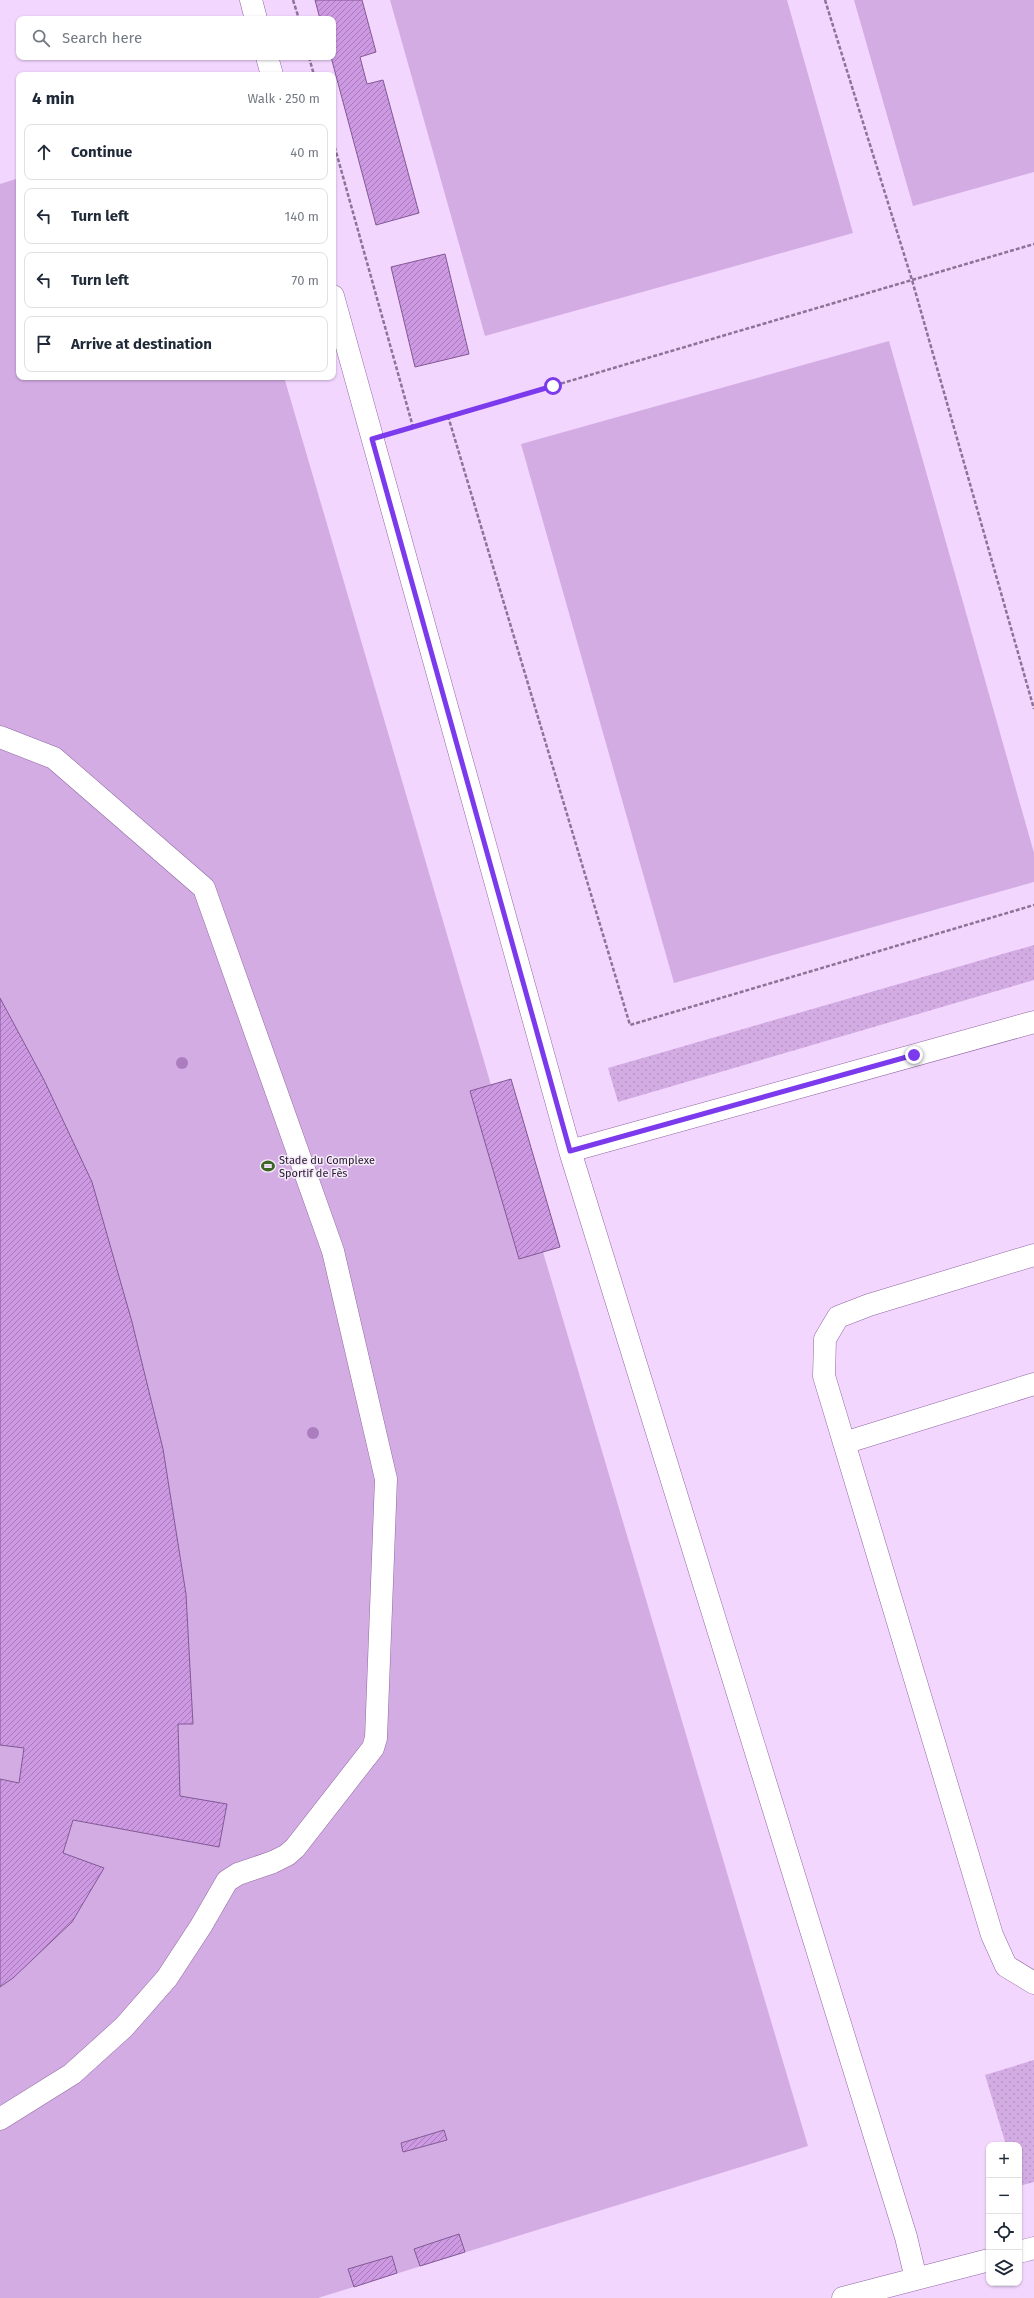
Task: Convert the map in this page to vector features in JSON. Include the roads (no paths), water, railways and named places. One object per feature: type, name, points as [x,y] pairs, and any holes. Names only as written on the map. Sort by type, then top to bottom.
[{"type":"street","points":[[251,0],[255,16]]},
{"type":"street","points":[[268,60],[271,72]]},
{"type":"street","points":[[336,307],[570,1151],[904,2230],[916,2279]]},
{"type":"street","points":[[0,737],[54,758],[204,888],[333,1251],[386,1479],[376,1738],[372,1748],[295,1848],[287,1855],[273,1862],[238,1874],[227,1881],[202,1926],[167,1978],[124,2027],[72,2074],[0,2119]]},
{"type":"street","points":[[570,1151],[1034,1022]]},
{"type":"street","points":[[1034,1255],[869,1305],[838,1317],[825,1339],[824,1376],[992,1936],[1006,1966],[1034,1983]]},
{"type":"street","points":[[844,1443],[1034,1384]]},
{"type":"street","points":[[1022,2251],[1034,2248]]},
{"type":"street","points":[[846,2298],[986,2261]]},
{"type":"place","name":"Stade du Complexe Sportif de Fès","points":[[268,1166]]}]
